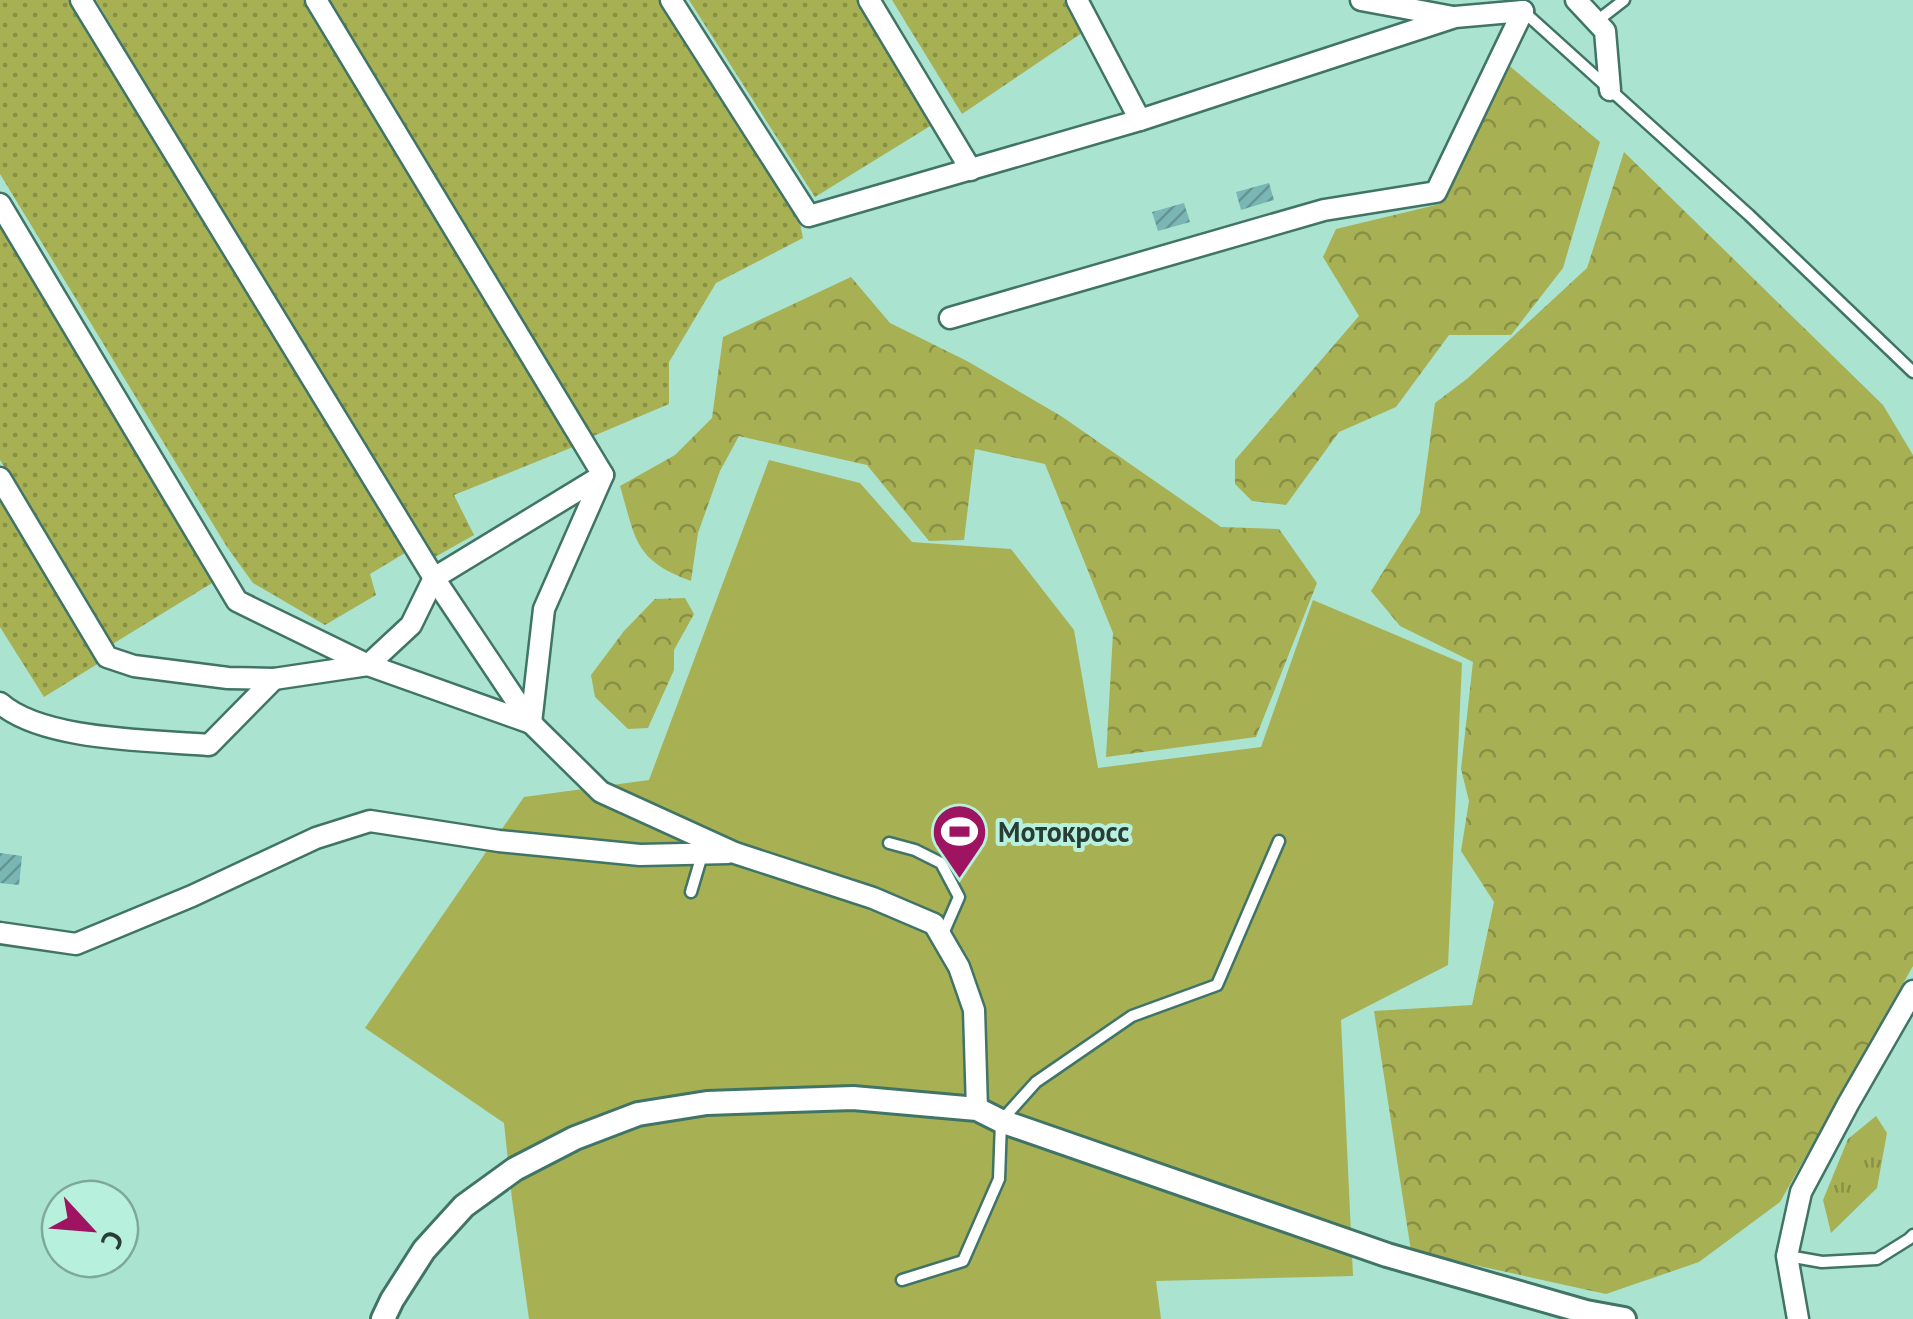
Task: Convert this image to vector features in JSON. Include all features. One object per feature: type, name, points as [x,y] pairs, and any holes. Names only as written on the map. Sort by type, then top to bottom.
[{"type":"street","points":[[82,0],[434,578],[531,723],[601,792],[735,853],[873,898],[934,924],[959,967],[974,1010],[977,1109]]},
{"type":"street","points":[[316,0],[603,475]]},
{"type":"street","points":[[671,0],[809,216],[1140,120],[1455,17],[1523,11]]},
{"type":"street","points":[[869,0],[971,170]]},
{"type":"street","points":[[1077,0],[1140,120]]},
{"type":"street","points":[[1361,0],[1455,17]]},
{"type":"street","points":[[1576,0],[1605,31],[1610,90]]},
{"type":"street","points":[[950,318],[1324,210],[1436,192],[1523,11]]},
{"type":"street","points":[[0,204],[238,601],[368,665],[531,723]]},
{"type":"street","points":[[0,478],[107,656],[134,666],[228,678],[274,679],[368,665],[411,625],[434,578],[603,475]]},
{"type":"street","points":[[531,723],[544,608],[603,475]]},
{"type":"street","points":[[0,703],[10,712],[63,732],[209,745],[274,679]]},
{"type":"street","points":[[0,933],[76,944],[316,838],[370,820],[499,841],[640,856],[735,853]]},
{"type":"street","points":[[1798,1319],[1787,1256],[1801,1192],[1913,991]]},
{"type":"street","points":[[383,1319],[424,1250],[464,1206],[516,1169],[575,1138],[638,1114],[708,1103],[853,1098],[977,1109],[1001,1121],[1387,1255],[1586,1312],[1624,1319]]},
{"type":"lane","points":[[1596,22],[1624,0]]},
{"type":"lane","points":[[1523,11],[1749,216],[1913,372]]},
{"type":"lane","points":[[902,1280],[963,1261],[999,1179],[1001,1121],[1036,1082],[1132,1016],[1217,986],[1279,841]]},
{"type":"lane","points":[[889,842],[941,863],[959,897],[941,936]]},
{"type":"lane","points":[[690,892],[703,854]]},
{"type":"lane","points":[[1787,1256],[1822,1262],[1877,1260],[1913,1235]]},
{"type":"green space","points":[[0,0],[73,0],[405,553],[370,574],[376,595],[325,625],[253,583],[227,547],[0,174]]},
{"type":"green space","points":[[96,0],[303,0],[573,447],[454,495],[474,535],[435,557],[385,485]]},
{"type":"green space","points":[[326,0],[664,0],[799,219],[803,238],[716,283],[669,362],[669,404],[591,437]]},
{"type":"green space","points":[[689,0],[867,0],[940,120],[815,197]]},
{"type":"green space","points":[[892,0],[1064,0],[1082,33],[962,114]]},
{"type":"green space","points":[[1506,63],[1600,142],[1563,268],[1511,335],[1449,335],[1396,407],[1339,432],[1286,505],[1252,501],[1235,484],[1235,460],[1359,316],[1323,257],[1336,229],[1440,204]]},
{"type":"green space","points":[[1624,152],[1883,405],[1913,455],[1913,966],[1780,1202],[1699,1262],[1606,1294],[1411,1251],[1374,1011],[1472,1005],[1494,902],[1461,851],[1469,801],[1461,769],[1473,662],[1400,626],[1371,591],[1420,513],[1435,403],[1468,378],[1587,268]]},
{"type":"green space","points":[[0,216],[217,580],[111,645],[0,460]]},
{"type":"green space","points":[[851,277],[890,323],[967,361],[1061,416],[1221,527],[1279,529],[1317,583],[1256,737],[1106,757],[1113,633],[1045,464],[975,449],[964,540],[929,541],[867,465],[739,436],[720,471],[698,533],[691,581],[648,556],[634,534],[620,486],[675,455],[712,418],[723,337]]},
{"type":"green space","name":"Мотокросс","points":[[769,460],[860,483],[912,542],[1011,549],[1074,630],[1098,768],[1261,747],[1313,600],[1462,663],[1448,965],[1341,1020],[1353,1276],[1156,1281],[1161,1319],[529,1319],[504,1123],[365,1028],[524,797],[649,780]]},
{"type":"green space","points":[[0,495],[99,663],[44,697],[0,627]]},
{"type":"green space","points":[[685,598],[694,614],[674,650],[674,670],[648,728],[628,729],[595,697],[591,675],[624,631],[655,599]]},
{"type":"green space","points":[[1876,1116],[1887,1133],[1877,1188],[1831,1233],[1823,1200],[1848,1139]]},
{"type":"building","points":[[1269,183],[1274,200],[1241,210],[1236,192]]},
{"type":"building","points":[[1184,203],[1190,222],[1158,231],[1152,212]]},
{"type":"building","points":[[0,853],[22,856],[19,885],[0,883]]},
{"type":"place","name":"Мотокросс","points":[[959,881]]}]
